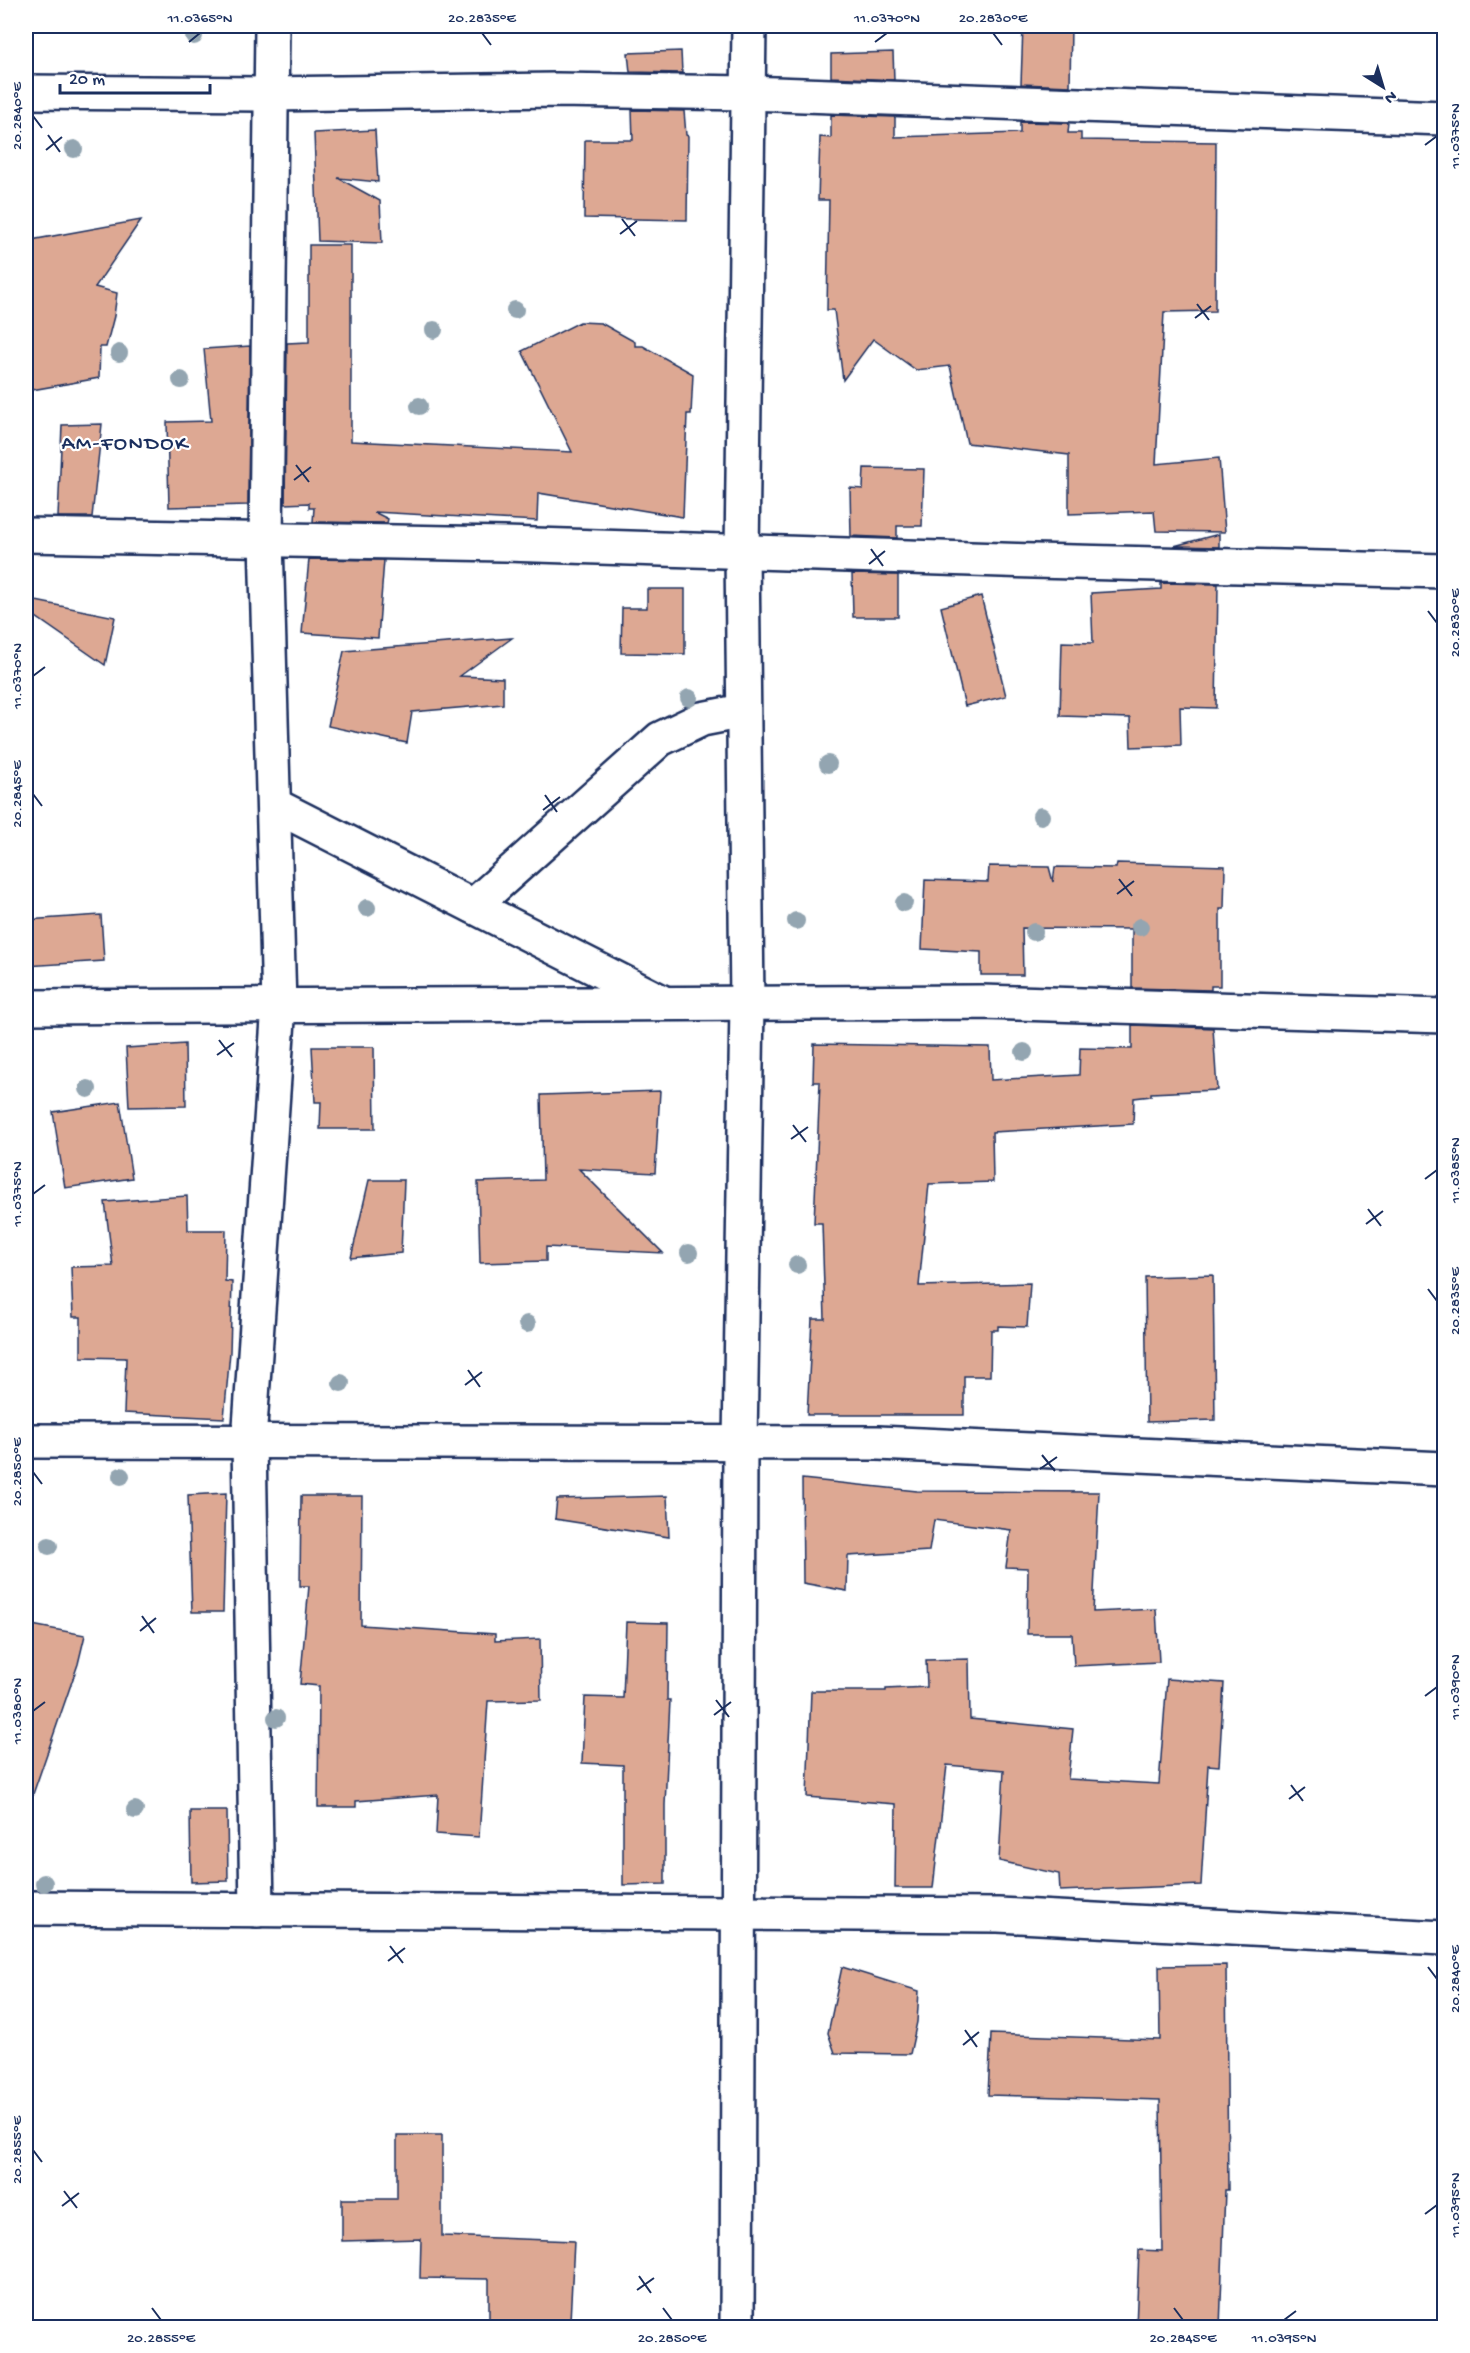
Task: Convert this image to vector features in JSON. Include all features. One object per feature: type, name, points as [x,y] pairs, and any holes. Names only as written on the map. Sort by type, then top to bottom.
[{"type":"street","points":[[257,1910],[249,1441],[279,1005],[266,540],[272,26]]},
{"type":"street","points":[[737,2328],[740,1442],[747,1003],[742,552],[748,26]]},
{"type":"street","points":[[26,92],[270,94],[557,90],[747,93],[1444,118]]},
{"type":"street","points":[[26,535],[1444,571]]},
{"type":"street","points":[[473,906],[660,740],[702,718],[743,711]]},
{"type":"street","points":[[274,805],[665,1004]]},
{"type":"street","points":[[26,1007],[981,1002],[1444,1016]]},
{"type":"street","points":[[26,1441],[878,1443],[1444,1470]]},
{"type":"street","points":[[26,1908],[998,1915],[1444,1938]]},
{"type":"building","points":[[1023,26],[1071,26],[1070,86],[1021,84]]},
{"type":"building","points":[[681,51],[682,73],[630,72],[628,53]]},
{"type":"building","points":[[893,52],[894,80],[831,77],[831,54]]},
{"type":"building","points":[[632,110],[684,111],[686,135],[688,136],[687,220],[584,218],[585,140],[633,140]]},
{"type":"building","points":[[831,115],[895,117],[895,137],[1020,133],[1020,122],[1069,123],[1068,133],[1081,133],[1081,140],[1216,142],[1215,311],[1164,312],[1156,464],[1219,458],[1225,532],[1156,531],[1154,511],[1069,514],[1069,455],[967,443],[950,366],[916,370],[873,339],[843,380],[834,310],[827,310],[829,200],[818,200],[820,137],[831,138]]},
{"type":"building","points":[[375,130],[378,182],[338,178],[380,201],[382,243],[318,241],[314,133]]},
{"type":"building","points":[[141,220],[95,287],[117,293],[106,347],[100,347],[99,378],[26,391],[26,241]]},
{"type":"building","points":[[309,245],[351,245],[351,441],[572,452],[522,351],[580,322],[601,323],[635,342],[635,346],[643,346],[693,374],[691,414],[687,414],[683,517],[538,493],[537,521],[374,512],[388,519],[387,523],[313,522],[314,508],[309,508],[309,503],[285,504],[287,343],[309,342]]},
{"type":"building","points":[[250,346],[248,505],[169,507],[167,422],[211,421],[204,349]]},
{"type":"building","points":[[102,424],[92,517],[58,517],[62,425]]},
{"type":"building","points":[[864,468],[924,469],[922,526],[897,526],[897,538],[851,536],[850,488],[863,489]]},
{"type":"building","points":[[1219,534],[1219,547],[1174,546]]},
{"type":"building","points":[[309,559],[384,560],[378,638],[302,633]]},
{"type":"building","points":[[852,574],[898,575],[898,617],[853,617]]},
{"type":"building","points":[[1161,583],[1218,584],[1216,708],[1180,707],[1181,745],[1131,747],[1130,718],[1060,716],[1062,642],[1093,643],[1091,593],[1161,589]]},
{"type":"building","points":[[647,589],[685,589],[685,654],[621,653],[622,608],[647,608]]},
{"type":"building","points":[[981,596],[1006,696],[965,706],[941,607]]},
{"type":"building","points":[[26,599],[115,617],[105,665],[26,610]]},
{"type":"building","points":[[512,638],[460,676],[503,678],[503,704],[412,712],[407,743],[328,726],[344,651]]},
{"type":"building","points":[[1117,863],[1225,866],[1224,909],[1220,909],[1220,986],[1211,986],[1211,990],[1132,988],[1132,929],[1022,928],[1023,975],[981,975],[981,952],[922,949],[925,880],[988,882],[989,866],[1049,867],[1053,882],[1055,867],[1116,868]]},
{"type":"building","points":[[101,915],[104,961],[26,966],[26,920]]},
{"type":"building","points":[[1132,1025],[1213,1028],[1217,1090],[1151,1093],[1151,1096],[1134,1098],[1133,1124],[992,1132],[993,1182],[929,1184],[919,1286],[1030,1283],[1027,1327],[998,1326],[998,1330],[991,1330],[990,1376],[964,1376],[964,1415],[807,1415],[812,1319],[825,1319],[822,1223],[814,1223],[820,1082],[813,1082],[814,1044],[990,1047],[991,1080],[1079,1075],[1080,1048],[1132,1049]]},
{"type":"building","points":[[185,1044],[186,1106],[129,1107],[126,1048]]},
{"type":"building","points":[[312,1047],[374,1047],[375,1129],[320,1129],[321,1102],[315,1102]]},
{"type":"building","points":[[660,1091],[655,1173],[579,1169],[663,1253],[546,1247],[546,1261],[480,1263],[478,1182],[543,1180],[541,1095]]},
{"type":"building","points":[[120,1102],[132,1178],[65,1188],[53,1112]]},
{"type":"building","points":[[369,1180],[404,1180],[401,1253],[351,1258]]},
{"type":"building","points":[[187,1196],[188,1230],[226,1230],[225,1281],[232,1282],[230,1352],[224,1418],[124,1413],[126,1358],[81,1357],[81,1317],[73,1317],[71,1267],[113,1266],[105,1202]]},
{"type":"building","points":[[1213,1275],[1215,1420],[1147,1422],[1145,1277]]},
{"type":"building","points":[[802,1479],[917,1491],[1099,1492],[1093,1612],[1156,1609],[1159,1662],[1074,1666],[1072,1634],[1027,1634],[1028,1568],[1006,1567],[1011,1530],[934,1520],[929,1551],[848,1556],[847,1591],[803,1583]]},
{"type":"building","points":[[226,1493],[223,1612],[192,1612],[188,1495]]},
{"type":"building","points":[[301,1496],[362,1496],[361,1625],[495,1634],[495,1641],[540,1639],[541,1700],[488,1701],[479,1837],[436,1834],[438,1795],[356,1801],[356,1807],[318,1807],[319,1686],[300,1684],[309,1586],[300,1586]]},
{"type":"building","points":[[667,1496],[669,1537],[555,1519],[557,1499]]},
{"type":"building","points":[[626,1622],[668,1623],[667,1700],[670,1700],[665,1805],[665,1884],[623,1885],[623,1765],[582,1763],[585,1697],[623,1698]]},
{"type":"building","points":[[32,1625],[85,1635],[78,1664],[32,1797],[26,1796],[26,1654]]},
{"type":"building","points":[[969,1659],[970,1719],[1073,1729],[1068,1779],[1159,1784],[1167,1679],[1224,1683],[1219,1766],[1208,1765],[1201,1885],[1060,1891],[1059,1874],[999,1861],[1004,1770],[947,1765],[933,1888],[895,1888],[896,1804],[807,1797],[811,1691],[886,1691],[886,1689],[927,1687],[926,1660]]},
{"type":"building","points":[[190,1811],[227,1811],[228,1881],[191,1882]]},
{"type":"building","points":[[1226,1965],[1228,2190],[1225,2190],[1220,2328],[1136,2328],[1139,2250],[1162,2251],[1160,2100],[988,2095],[991,2034],[1160,2040],[1159,1966]]},
{"type":"building","points":[[842,1967],[919,1991],[917,2022],[910,2054],[835,2053],[828,2033]]},
{"type":"building","points":[[397,2135],[442,2135],[442,2236],[574,2241],[570,2321],[489,2323],[489,2279],[420,2278],[421,2239],[342,2241],[342,2199],[397,2199]]},
{"type":"district","name":"AM-FONDOK","points":[[125,441]]}]
